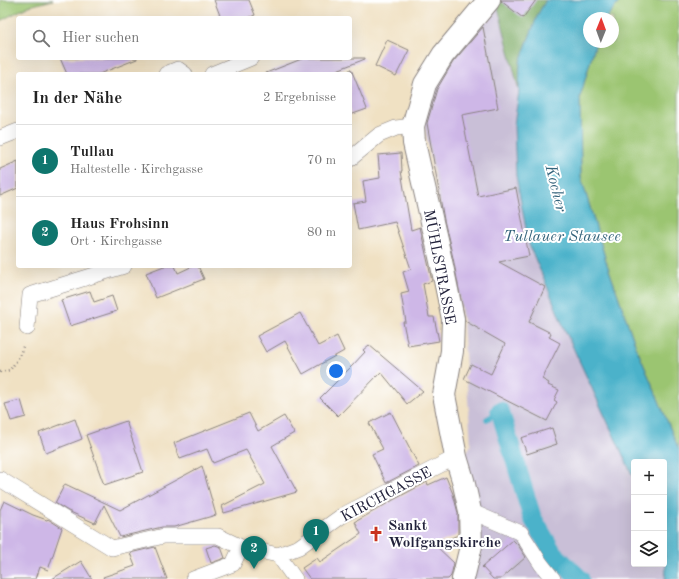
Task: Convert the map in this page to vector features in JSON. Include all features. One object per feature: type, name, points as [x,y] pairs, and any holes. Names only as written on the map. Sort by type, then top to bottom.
[{"type":"street","name":"MÜHLSTRASSE","points":[[463,579],[471,546],[470,511],[456,457],[444,395],[452,350],[453,319],[414,143],[413,126],[425,84],[443,55],[489,0]]},
{"type":"street","points":[[217,72],[246,60]]},
{"type":"street","points":[[171,72],[178,69],[182,72]]},
{"type":"street","points":[[352,157],[379,135],[396,128],[413,126]]},
{"type":"street","points":[[0,138],[16,132]]},
{"type":"street","points":[[28,328],[30,295],[118,268]]},
{"type":"street","name":"KIRCHGASSE","points":[[278,555],[299,547],[343,515],[456,457]]},
{"type":"street","points":[[0,479],[112,548],[164,536],[218,536],[241,547],[278,555],[295,579]]},
{"type":"street","points":[[470,511],[521,533],[541,564],[553,579]]},
{"type":"street","points":[[193,579],[233,564],[241,547]]},
{"type":"path","points":[[0,372],[10,370],[19,357],[28,328]]},
{"type":"shaded area","points":[[497,3],[519,91],[514,125],[516,176],[529,245],[564,328],[631,473],[631,567],[666,567],[665,579],[471,579],[465,455],[471,445],[463,322],[424,124],[431,79]]},
{"type":"green space","points":[[0,0],[53,0],[29,6],[0,21]]},
{"type":"green space","points":[[500,0],[546,0],[538,14],[520,62],[519,91],[497,3]]},
{"type":"green space","points":[[620,0],[679,0],[679,450],[636,347],[607,264],[581,177],[580,97],[594,48],[619,48],[619,12],[611,12]]},
{"type":"water","name":"Tullauer Stausee","points":[[546,0],[621,0],[611,12],[583,12],[583,48],[594,48],[580,97],[581,177],[607,264],[636,347],[679,450],[679,579],[665,579],[667,567],[667,459],[631,459],[631,473],[564,328],[529,245],[516,176],[514,125],[519,91],[520,62],[538,14]]},
{"type":"building","points":[[214,0],[249,0],[255,15],[253,16],[220,16]]},
{"type":"building","points":[[501,0],[536,0],[523,18]]},
{"type":"building","points":[[483,27],[498,108],[462,115],[478,196],[516,188],[529,256],[499,262],[545,287],[529,322],[551,333],[549,337],[560,343],[542,379],[549,383],[548,385],[559,390],[554,400],[557,402],[547,421],[464,379],[471,364],[491,374],[505,344],[465,321],[444,220],[427,123],[437,89],[453,62]]},
{"type":"building","points":[[387,40],[409,50],[396,76],[375,66]]},
{"type":"building","points":[[352,58],[365,58],[332,72],[269,72],[299,60],[352,60]]},
{"type":"building","points":[[61,60],[134,60],[104,72],[66,72]]},
{"type":"building","points":[[351,69],[367,109],[352,114],[352,72],[350,72]]},
{"type":"building","points":[[401,153],[401,171],[411,230],[420,227],[432,281],[423,284],[429,317],[434,317],[439,341],[408,346],[403,322],[406,322],[401,294],[409,292],[403,272],[411,269],[395,222],[358,230],[353,203],[366,201],[363,181],[380,178],[378,155]]},
{"type":"building","points":[[16,162],[16,189],[0,196],[0,169]]},
{"type":"building","points":[[159,268],[176,268],[178,273],[189,268],[199,268],[204,279],[156,298],[146,273]]},
{"type":"building","points":[[90,291],[94,302],[112,296],[117,311],[70,326],[61,300]]},
{"type":"building","points":[[300,313],[318,346],[337,336],[344,351],[303,374],[285,341],[266,352],[257,336]]},
{"type":"building","points":[[369,345],[423,391],[407,404],[381,372],[338,416],[320,398],[365,352],[363,350]]},
{"type":"building","points":[[21,400],[26,417],[11,421],[5,404]]},
{"type":"building","points":[[391,412],[419,466],[386,483],[372,454],[383,449],[369,423]]},
{"type":"building","points":[[249,413],[258,431],[284,416],[294,433],[272,446],[297,492],[224,513],[222,506],[265,484],[246,450],[213,463],[207,449],[180,459],[174,443]]},
{"type":"building","points":[[75,419],[82,439],[46,453],[39,433]]},
{"type":"building","points":[[126,421],[143,472],[104,485],[86,435]]},
{"type":"building","points":[[552,428],[557,444],[527,454],[521,438]]},
{"type":"building","points":[[202,466],[216,515],[174,527],[162,527],[120,537],[104,505],[95,523],[68,511],[55,503],[65,484],[120,510]]},
{"type":"building","points":[[446,477],[453,494],[458,513],[458,535],[435,545],[454,563],[451,576],[448,579],[310,579],[302,568],[317,558],[320,562],[361,534],[355,522],[427,482],[428,485]]},
{"type":"building","points":[[4,501],[33,515],[47,520],[48,519],[62,528],[48,570],[40,567],[36,579],[0,579],[0,510]]},
{"type":"building","points":[[513,540],[526,557],[501,579],[493,579],[482,567]]},
{"type":"building","points":[[215,545],[221,547],[225,558],[211,563],[206,548]]},
{"type":"building","points":[[155,547],[167,579],[104,579],[103,577],[135,566],[130,553]]},
{"type":"building","points":[[81,561],[92,579],[52,579]]},
{"type":"waterway","points":[[487,419],[500,411]]},
{"type":"waterway","points":[[500,411],[532,517],[553,553],[580,579]]},
{"type":"place","name":"Sankt Wolfgangskirche","points":[[376,534]]},
{"type":"place","name":"Tullau","points":[[316,552]]},
{"type":"place","name":"Haus Frohsinn","points":[[254,569]]},
{"type":"water label","name":"Kocher","points":[[557,188]]}]
